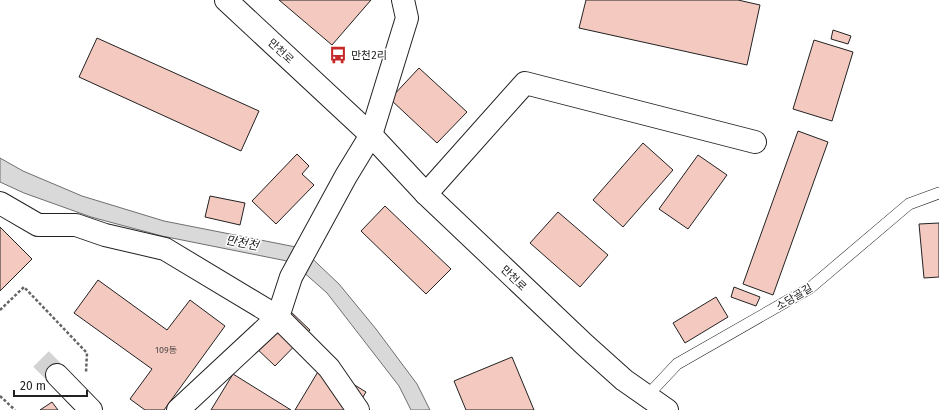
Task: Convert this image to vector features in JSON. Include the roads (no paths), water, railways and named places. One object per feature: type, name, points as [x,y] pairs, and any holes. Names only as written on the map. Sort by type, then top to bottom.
[{"type":"street","name":"만천로","points":[[226,0],[371,135],[426,194],[585,345],[624,380],[646,397],[667,410]]},
{"type":"street","points":[[178,410],[278,317],[291,277],[346,176],[371,135],[407,18],[403,0]]},
{"type":"street","points":[[426,194],[525,82],[756,142]]},
{"type":"street","points":[[0,203],[38,225],[76,225],[105,235],[165,249],[278,317],[329,368],[358,410]]},
{"type":"street","points":[[57,375],[92,410]]},
{"type":"lane","name":"소당골길","points":[[646,397],[677,364],[810,288],[909,204],[939,193]]},
{"type":"water","name":"만천천","points":[[0,158],[23,171],[82,196],[164,221],[301,248],[339,284],[376,329],[417,384],[430,410],[411,410],[399,386],[327,293],[292,262],[162,236],[91,217],[24,193],[0,182]]},
{"type":"tunnel","points":[[41,359],[57,375]]},
{"type":"place","name":"만천2리","points":[[338,55]]}]
